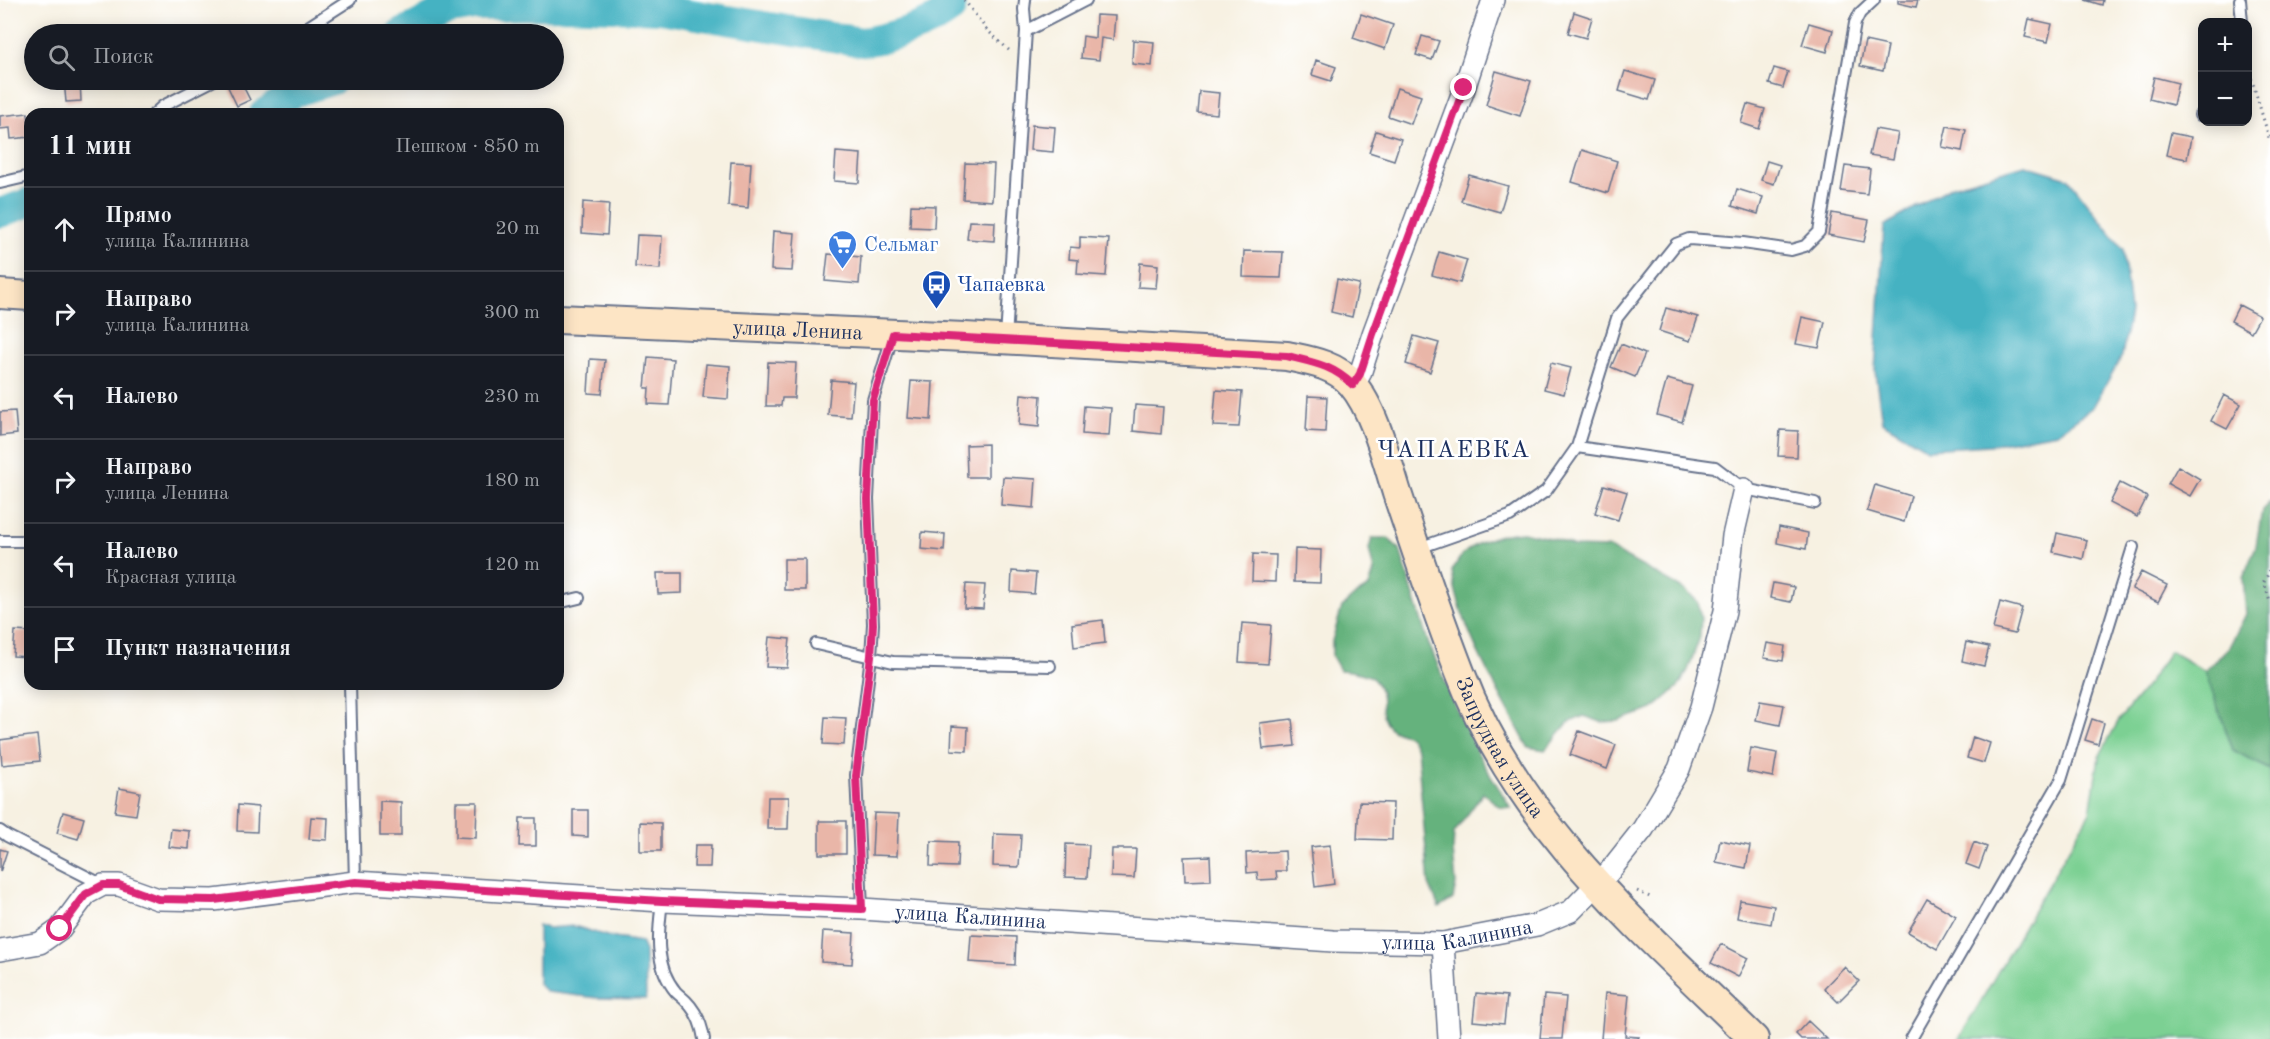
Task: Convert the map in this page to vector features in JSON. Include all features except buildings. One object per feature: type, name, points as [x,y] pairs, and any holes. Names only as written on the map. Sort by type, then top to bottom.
[{"type":"street","points":[[1353,385],[1360,374],[1464,88],[1493,0]]},
{"type":"street","points":[[0,294],[24,296]]},
{"type":"street","name":"улица Ленина","points":[[564,319],[1006,339],[1287,356],[1318,363],[1340,372],[1353,385]]},
{"type":"street","name":"Запрудная улица","points":[[1353,385],[1377,433],[1465,686],[1496,749],[1528,802],[1596,885],[1754,1039]]},
{"type":"street","name":"улица Калинина","points":[[103,885],[119,885],[158,899],[214,900],[356,882],[662,901],[862,909],[1333,941],[1443,943],[1538,925],[1571,911],[1596,885],[1632,845],[1679,769],[1701,707],[1725,611],[1733,536],[1744,489]]},
{"type":"street","points":[[0,950],[40,943],[60,929],[86,894],[103,885]]},
{"type":"street","points":[[1443,943],[1449,1039]]},
{"type":"lane","points":[[313,24],[350,0]]},
{"type":"lane","points":[[1006,339],[1026,31],[1025,0]]},
{"type":"lane","points":[[1026,31],[1086,0]]},
{"type":"lane","points":[[1416,549],[1510,516],[1546,491],[1577,447],[1617,318],[1676,244],[1689,239],[1743,243],[1791,250],[1805,246],[1819,232],[1855,23],[1860,13],[1874,0]]},
{"type":"lane","points":[[2240,0],[2242,18]]},
{"type":"lane","points":[[161,108],[194,90]]},
{"type":"lane","points":[[0,183],[24,177]]},
{"type":"lane","points":[[862,909],[856,776],[873,624],[868,499],[873,400],[893,334]]},
{"type":"lane","points":[[1577,447],[1715,467],[1744,489],[1815,503]]},
{"type":"lane","points":[[0,541],[24,541]]},
{"type":"lane","points":[[1911,1039],[2061,780],[2133,547]]},
{"type":"lane","points":[[564,602],[579,598]]},
{"type":"lane","points":[[816,644],[893,662],[1050,666]]},
{"type":"lane","points":[[350,690],[356,882]]},
{"type":"lane","points":[[0,831],[103,885]]},
{"type":"lane","points":[[662,901],[659,930],[661,966],[675,991],[687,1002],[698,1018],[704,1039]]},
{"type":"path","points":[[964,0],[987,30],[1024,63]]},
{"type":"path","points":[[2249,72],[2270,141]]},
{"type":"path","points":[[2270,570],[2264,582],[2270,602]]},
{"type":"path","points":[[1633,889],[1650,897]]},
{"type":"green space","points":[[2270,502],[2270,770],[2233,750],[2205,671],[2229,647],[2246,614],[2243,578],[2256,546],[2262,510]]},
{"type":"green space","points":[[1523,532],[1558,540],[1574,547],[1609,548],[1685,590],[1698,602],[1701,619],[1700,637],[1688,670],[1679,686],[1653,709],[1618,721],[1601,722],[1584,716],[1568,723],[1545,750],[1528,747],[1472,638],[1456,593],[1452,571],[1462,555],[1475,545],[1499,536]]},
{"type":"green space","points":[[1372,538],[1388,538],[1400,550],[1428,642],[1458,712],[1482,761],[1511,808],[1500,807],[1483,793],[1454,833],[1456,884],[1453,899],[1439,908],[1429,884],[1417,749],[1409,736],[1387,725],[1382,711],[1381,694],[1372,678],[1361,673],[1340,670],[1332,656],[1332,641],[1342,607],[1369,587],[1374,571],[1369,549]]},
{"type":"green space","points":[[2170,651],[2205,671],[2233,750],[2270,770],[2270,1039],[1959,1039],[2090,812],[2099,757],[2119,720],[2146,687]]},
{"type":"water","points":[[2025,165],[2068,178],[2123,249],[2130,312],[2122,356],[2093,407],[2057,433],[1989,445],[1927,449],[1882,422],[1875,371],[1884,226],[1952,186]]},
{"type":"water","points":[[538,925],[547,928],[574,926],[610,937],[641,942],[645,951],[646,999],[598,998],[547,992],[538,984]]},
{"type":"waterway","points":[[420,24],[445,11],[474,6],[565,5],[660,9],[862,42],[908,31],[951,9]]},
{"type":"waterway","points":[[272,108],[293,93],[302,90]]},
{"type":"waterway","points":[[0,213],[24,204]]},
{"type":"place","name":"Сельмаг","points":[[843,270]]},
{"type":"place","name":"Чапаевка","points":[[936,310]]},
{"type":"district","name":"ЧАПАЕВКА","points":[[1454,449]]},
{"type":"route","points":[[60,929],[86,894],[103,885],[119,885],[158,899],[214,900],[356,882],[662,901],[862,909],[856,776],[873,624],[868,499],[873,400],[893,334],[1287,356],[1318,363],[1340,372],[1353,385],[1360,374],[1464,88]]}]
